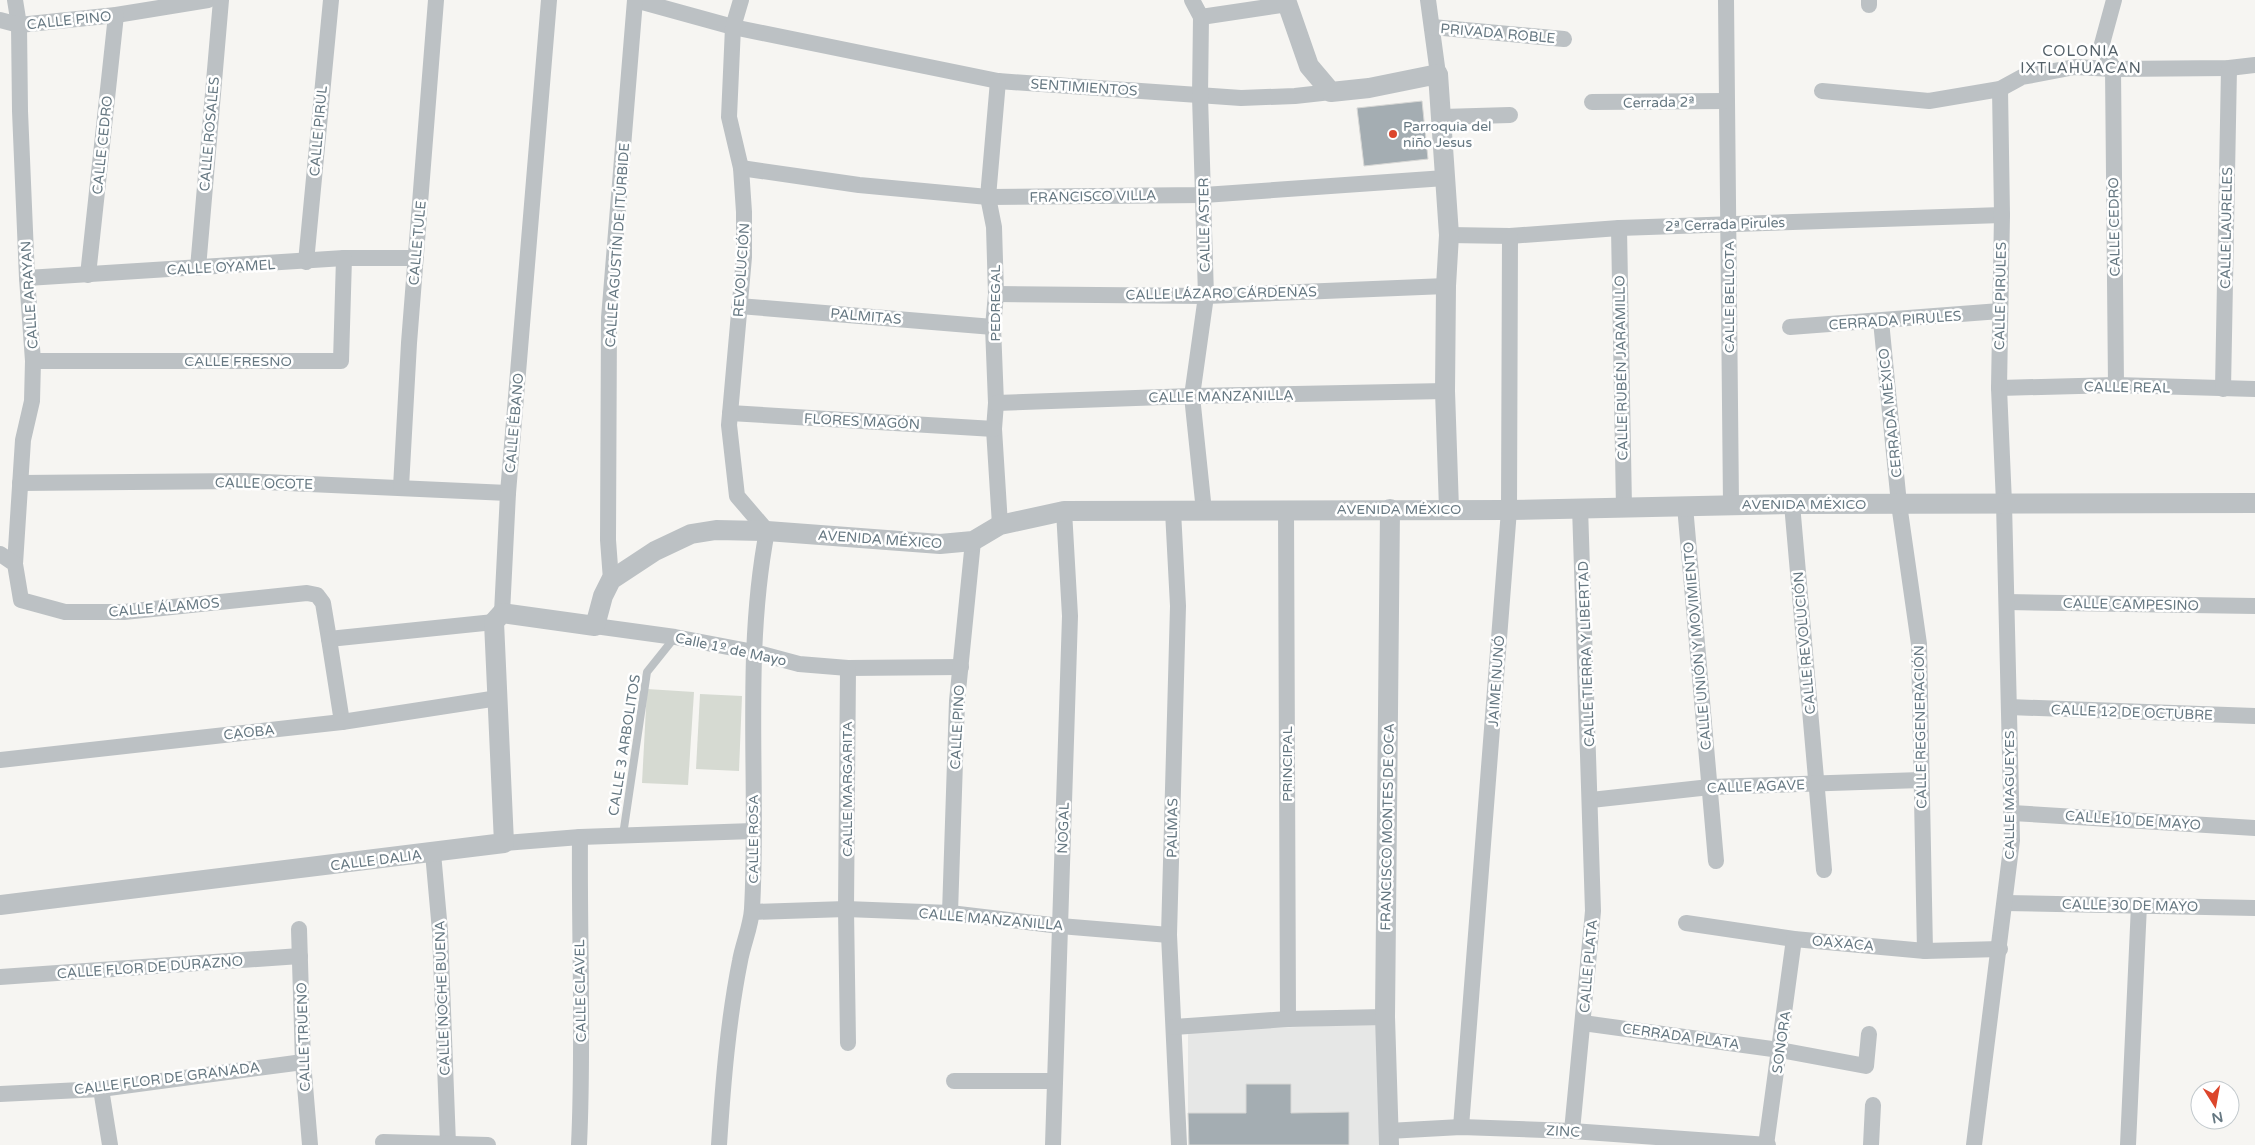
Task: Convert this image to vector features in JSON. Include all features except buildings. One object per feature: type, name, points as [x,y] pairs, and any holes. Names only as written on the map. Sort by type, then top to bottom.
[{"type":"street","name":"CALLE ARAYAN","points":[[15,0],[19,25],[20,111],[27,278],[33,361],[32,401],[22,440],[16,564]]},
{"type":"street","name":"CALLE PINO","points":[[19,25],[116,15],[208,0]]},
{"type":"street","name":"CALLE ROSALES","points":[[198,268],[221,0]]},
{"type":"street","name":"CALLE PIRUL","points":[[306,262],[331,0]]},
{"type":"street","name":"CALLE TULE","points":[[401,487],[415,258],[436,0]]},
{"type":"street","name":"CALLE ÉBANO","points":[[504,843],[498,698],[498,617],[549,0]]},
{"type":"street","points":[[635,0],[733,27]]},
{"type":"street","name":"CALLE AGUSTÍN DE ITÚRBIDE","points":[[611,580],[608,540],[609,318],[635,0]]},
{"type":"street","name":"REVOLUCIÓN","points":[[741,0],[733,27],[730,117],[741,168],[744,212],[744,257],[729,425],[737,496],[767,531]]},
{"type":"street","name":"CALLE ASTER","points":[[1192,0],[1201,17],[1200,96],[1206,296],[1192,396],[1204,511]]},
{"type":"street","points":[[1428,0],[1442,117],[1449,236],[1446,286],[1445,391],[1449,509]]},
{"type":"street","name":"CALLE BELLOTA","points":[[1726,0],[1725,101],[1729,224],[1731,505]]},
{"type":"street","points":[[2113,69],[2102,44],[2114,0]]},
{"type":"street","points":[[1201,17],[1287,2],[1309,66],[1331,92]]},
{"type":"street","name":"CALLE CEDRO","points":[[88,275],[116,15]]},
{"type":"street","points":[[0,20],[19,25]]},
{"type":"street","name":"SENTIMIENTOS","points":[[733,27],[998,81],[1200,96],[1241,98],[1295,96],[1369,88],[1438,74]]},
{"type":"street","name":"PRIVADA ROBLE","points":[[1432,27],[1564,39]]},
{"type":"street","points":[[1822,91],[1928,101],[2000,89],[2022,77],[2075,67],[2113,69],[2229,68],[2255,65]]},
{"type":"street","name":"CALLE LAURELES","points":[[2223,389],[2229,68]]},
{"type":"street","name":"CALLE CEDRO","points":[[2113,69],[2116,385]]},
{"type":"street","name":"PEDREGAL","points":[[998,81],[988,197],[994,227],[996,294],[993,327],[996,403],[994,429],[1000,526]]},
{"type":"street","name":"CALLE PIRULES","points":[[2000,89],[2002,215],[1999,388],[2004,503]]},
{"type":"street","name":"Cerrada 2ª","points":[[1592,102],[1725,101]]},
{"type":"street","points":[[1442,117],[1510,115]]},
{"type":"street","name":"FRANCISCO VILLA","points":[[741,168],[859,185],[988,197],[1204,195],[1446,178]]},
{"type":"street","name":"2ª Cerrada Pirules","points":[[1449,236],[1510,236],[1619,228],[2002,215]]},
{"type":"street","name":"CALLE RUBÉN JARAMILLO","points":[[1619,228],[1624,508]]},
{"type":"street","name":"JAIME NUNÓ","points":[[1461,1126],[1509,510],[1510,236]]},
{"type":"street","name":"CALLE OYAMEL","points":[[27,278],[306,262],[344,258],[415,258]]},
{"type":"street","name":"CALLE FRESNO","points":[[33,361],[341,361],[344,258]]},
{"type":"street","name":"CALLE LÁZARO CÁRDENAS","points":[[996,294],[1206,296],[1446,286]]},
{"type":"street","name":"PALMITAS","points":[[739,306],[993,327]]},
{"type":"street","name":"CERRADA PIRULES","points":[[1790,327],[2000,311]]},
{"type":"street","name":"CERRADA MÉXICO","points":[[1881,321],[1899,504]]},
{"type":"street","name":"CALLE REAL","points":[[1999,388],[2116,385],[2255,389]]},
{"type":"street","name":"CALLE MANZANILLA","points":[[996,403],[1192,396],[1445,391]]},
{"type":"street","name":"FLORES MAGÓN","points":[[730,413],[994,429]]},
{"type":"street","name":"CALLE OCOTE","points":[[20,483],[242,481],[508,493]]},
{"type":"street","name":"CALLE MAGUEYES","points":[[1974,1145],[2000,949],[2012,840],[2004,503]]},
{"type":"street","name":"AVENIDA MÉXICO","points":[[611,580],[655,551],[691,534],[716,530],[767,531],[940,544],[973,541],[1000,526],[1064,512],[1286,509],[1509,510],[1792,504],[2255,503]]},
{"type":"street","name":"CALLE REVOLUCIÓN","points":[[1792,504],[1824,870]]},
{"type":"street","name":"CALLE REGENERACIÓN","points":[[1899,504],[1919,644],[1925,950]]},
{"type":"street","name":"CALLE UNIÓN Y MOVIMIENTO","points":[[1685,506],[1716,861]]},
{"type":"street","name":"CALLE TIERRA Y LIBERTAD","points":[[1580,507],[1591,800]]},
{"type":"street","name":"PRINCIPAL","points":[[1286,509],[1288,1020]]},
{"type":"street","name":"FRANCISCO MONTES DE OCA","points":[[1388,1138],[1385,1017],[1390,509]]},
{"type":"street","name":"PALMAS","points":[[1173,511],[1178,606],[1169,935],[1179,1145]]},
{"type":"street","name":"NOGAL","points":[[1053,1145],[1070,616],[1064,512]]},
{"type":"street","name":"CALLE ROSA","points":[[719,1145],[728,1045],[740,960],[752,912],[754,652],[761,563],[767,531]]},
{"type":"street","name":"CALLE PINO","points":[[950,912],[957,700],[973,541]]},
{"type":"street","points":[[0,554],[16,564]]},
{"type":"street","name":"CALLE ÁLAMOS","points":[[16,564],[21,600],[65,612],[124,612],[307,593],[317,595],[323,603],[342,722]]},
{"type":"street","points":[[596,626],[603,596],[611,580]]},
{"type":"street","name":"CALLE CAMPESINO","points":[[2006,602],[2255,606]]},
{"type":"street","points":[[329,639],[498,617]]},
{"type":"street","name":"Calle 1º de Mayo","points":[[498,617],[596,626],[675,638],[754,652],[799,664],[848,668],[961,667]]},
{"type":"street","name":"CALLE MARGARITA","points":[[848,668],[846,910],[848,1044]]},
{"type":"street","name":"CAOBA","points":[[0,760],[342,722],[498,698]]},
{"type":"street","name":"CALLE 12 DE OCTUBRE","points":[[2009,708],[2255,716]]},
{"type":"street","name":"CALLE AGAVE","points":[[1591,800],[1710,787],[1921,780]]},
{"type":"street","name":"CALLE PLATA","points":[[1572,1131],[1594,911],[1591,800]]},
{"type":"street","name":"CALLE 10 DE MAYO","points":[[2012,813],[2255,828]]},
{"type":"street","name":"CALLE DALIA","points":[[0,905],[504,843],[580,837],[753,831]]},
{"type":"street","name":"CALLE CLAVEL","points":[[579,1145],[582,1076],[579,948],[580,837]]},
{"type":"street","name":"CALLE NOCHE BUENA","points":[[433,853],[440,931],[448,1144]]},
{"type":"street","name":"CALLE 30 DE MAYO","points":[[2005,903],[2255,908]]},
{"type":"street","points":[[2128,1145],[2139,906]]},
{"type":"street","name":"CALLE MANZANILLA","points":[[752,912],[846,910],[950,912],[1060,926],[1169,935]]},
{"type":"street","name":"OAXACA","points":[[1686,922],[1794,939],[1925,950],[2000,949]]},
{"type":"street","name":"CALLE TRUENO","points":[[299,929],[303,1062],[310,1145]]},
{"type":"street","name":"SONORA","points":[[1767,1145],[1794,939]]},
{"type":"street","name":"CALLE FLOR DE DURAZNO","points":[[0,977],[300,956]]},
{"type":"street","points":[[1174,1027],[1288,1020],[1385,1017]]},
{"type":"street","name":"CERRADA PLATA","points":[[1583,1023],[1780,1050],[1866,1066],[1869,1034]]},
{"type":"street","name":"CALLE FLOR DE GRANADA","points":[[0,1094],[101,1089],[303,1062]]},
{"type":"street","points":[[954,1081],[1055,1081]]},
{"type":"street","points":[[101,1089],[110,1145]]},
{"type":"street","points":[[1871,1145],[1873,1105]]},
{"type":"street","name":"ZINC","points":[[1388,1138],[1461,1126],[1572,1131],[1767,1145]]},
{"type":"street","points":[[383,1142],[488,1145]]},
{"type":"lane","name":"CALLE 3 ARBOLITOS","points":[[623,835],[647,672],[675,638]]},
{"type":"shaded area","points":[[647,689],[694,692],[688,785],[642,783]]},
{"type":"shaded area","points":[[700,694],[742,696],[739,771],[696,769]]},
{"type":"shaded area","points":[[1377,1024],[1382,1145],[1188,1145],[1188,1031]]},
{"type":"place","name":"Parroquia del niño Jesus","points":[[1393,134]]},
{"type":"district","name":"COLONIA IXTLAHUACAN","points":[[2081,60]]}]
